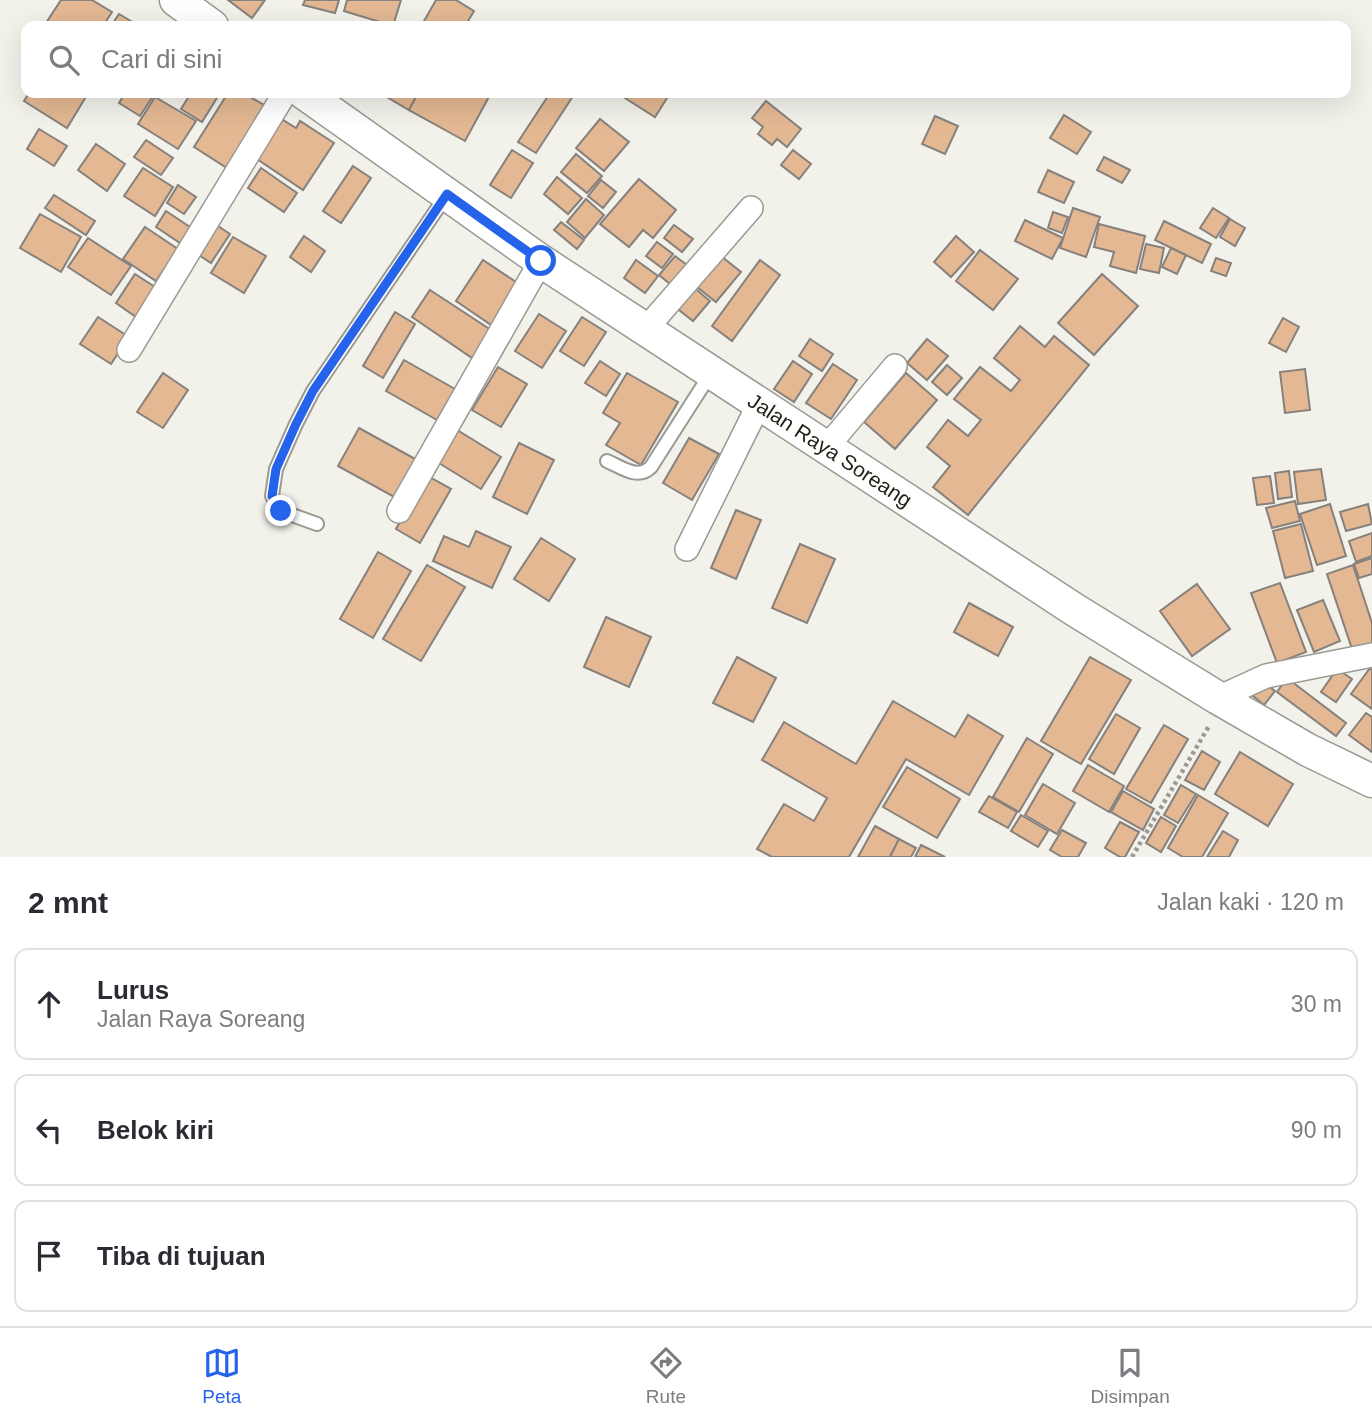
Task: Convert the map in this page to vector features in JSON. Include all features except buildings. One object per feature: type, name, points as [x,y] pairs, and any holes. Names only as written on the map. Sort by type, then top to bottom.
[{"type":"main road","points":[[176,0],[205,21]]},
{"type":"main road","name":"Jalan Raya Soreang","points":[[311,98],[541,261],[1075,610],[1308,750],[1372,781]]},
{"type":"street","points":[[129,351],[282,98]]},
{"type":"street","points":[[645,330],[751,208]]},
{"type":"street","points":[[399,511],[541,261]]},
{"type":"street","points":[[826,447],[895,366]]},
{"type":"street","points":[[687,548],[759,404]]},
{"type":"street","points":[[1221,699],[1266,677],[1372,655]]},
{"type":"lane","points":[[317,524],[281,511],[272,496],[276,469],[313,391],[447,194]]},
{"type":"lane","points":[[607,461],[632,472],[646,472],[711,373]]},
{"type":"path","points":[[1132,857],[1221,699]]},
{"type":"route","points":[[281,511],[272,496],[276,469],[313,391],[447,194],[541,261]]}]
